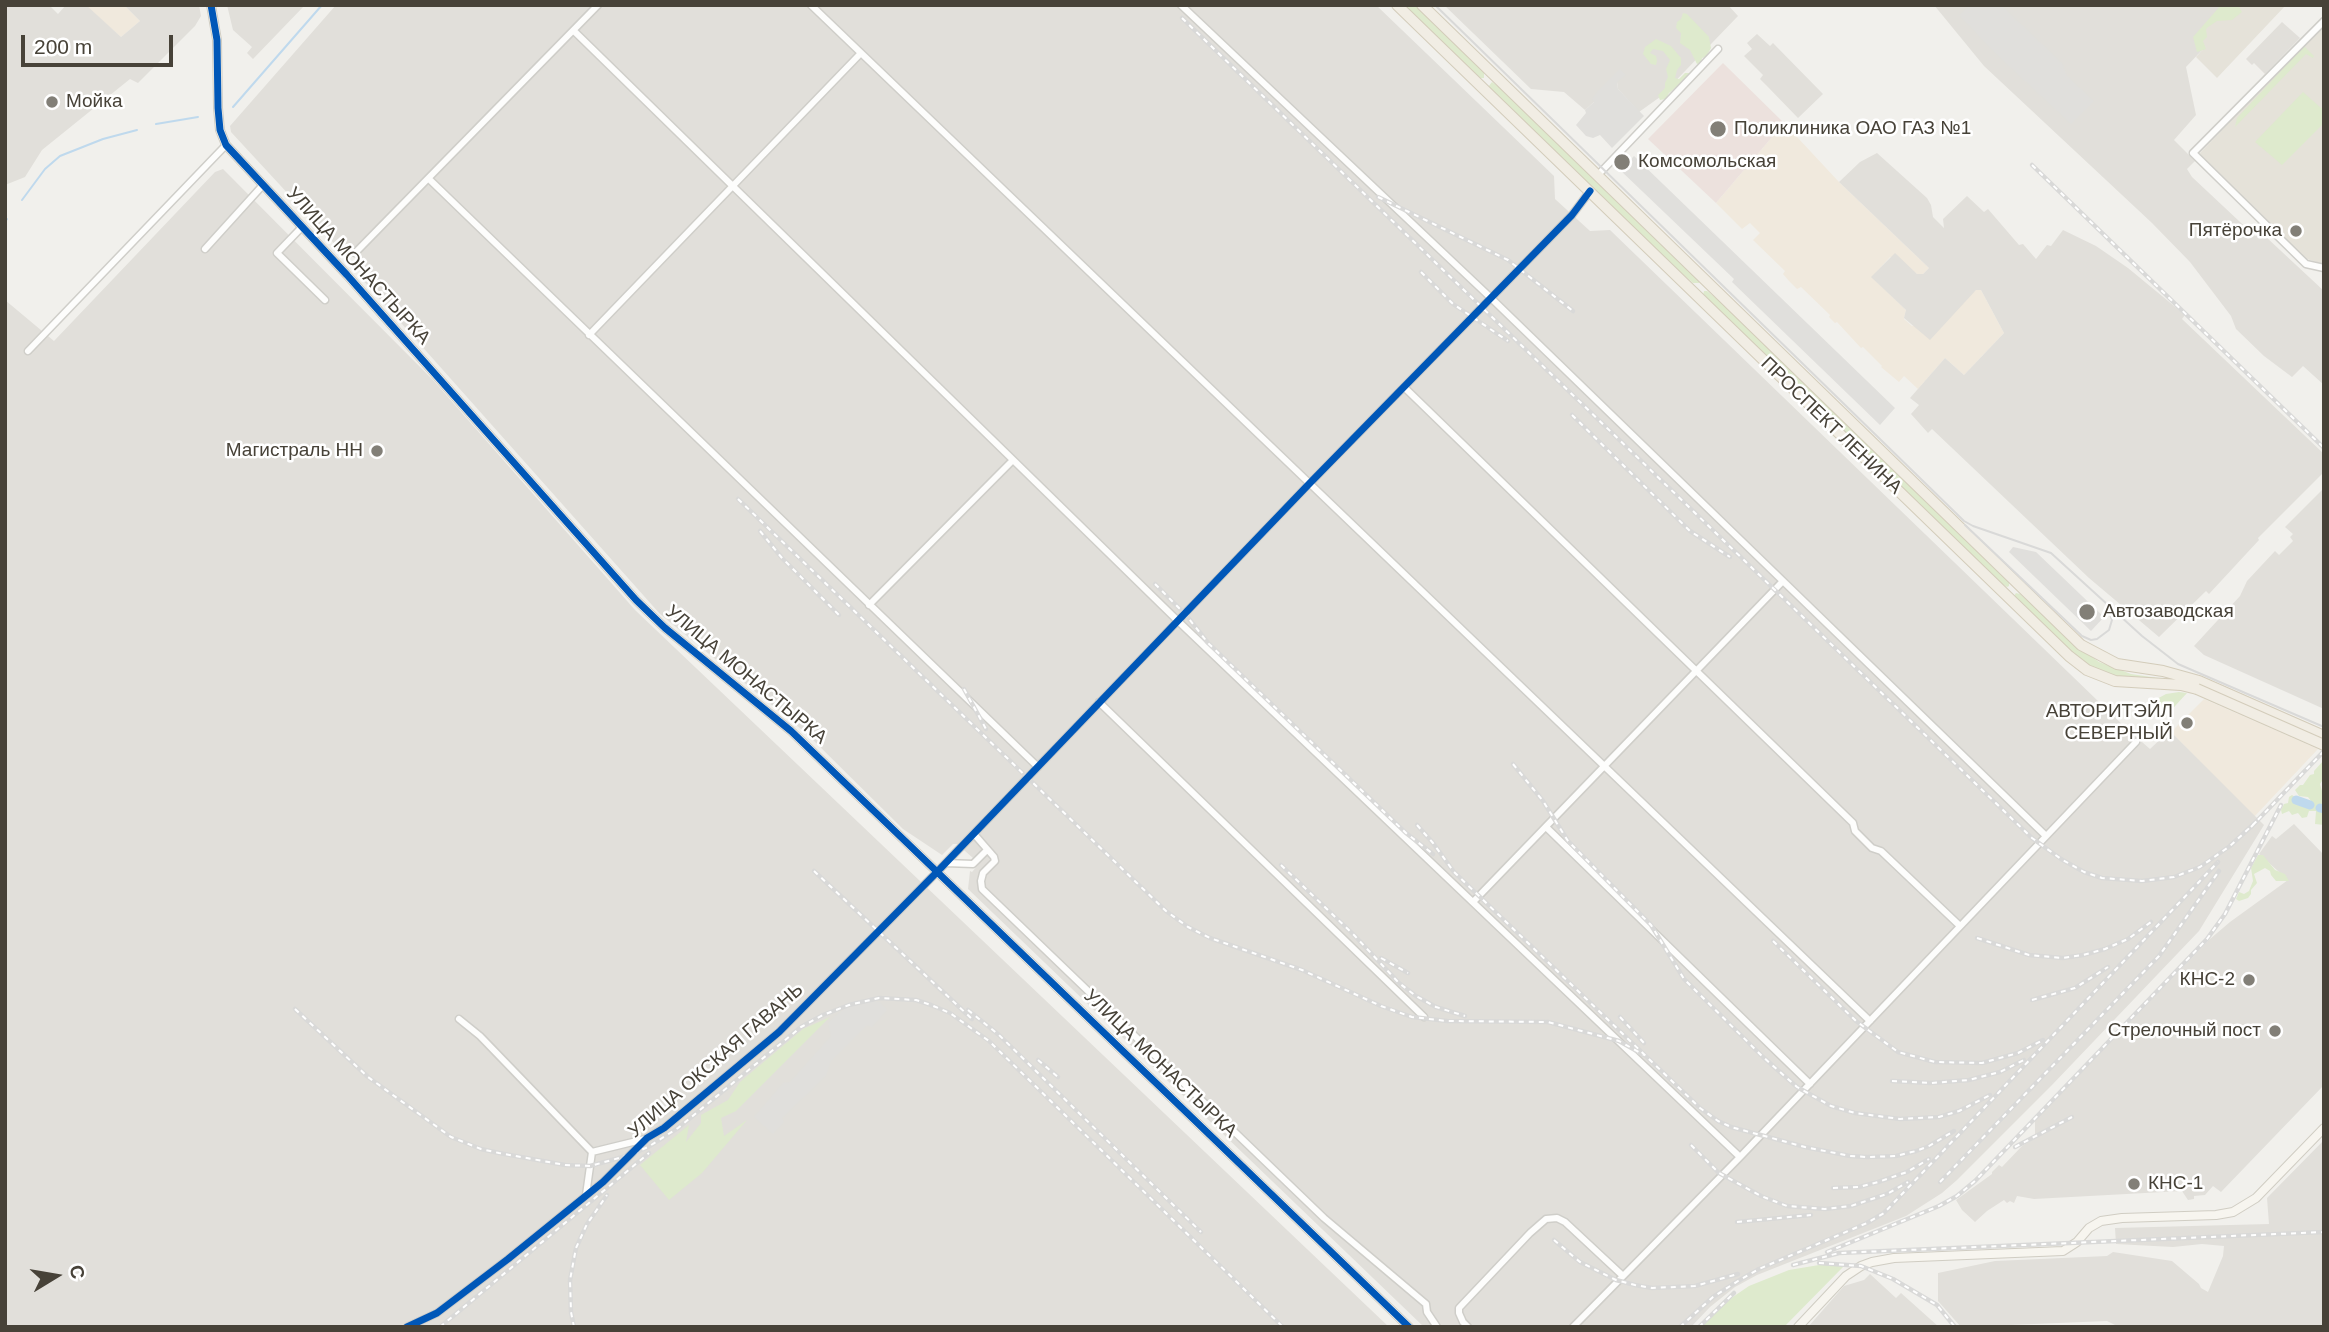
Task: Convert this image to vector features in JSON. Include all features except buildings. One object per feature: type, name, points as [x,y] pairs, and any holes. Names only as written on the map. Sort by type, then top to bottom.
[{"type":"main road","name":"ПРОСПЕКТ ЛЕНИНА","points":[[1397,5],[2069,656],[2087,670],[2124,684],[2198,685],[2324,745]]},
{"type":"main road","name":"ПРОСПЕКТ ЛЕНИНА","points":[[1422,5],[2075,639],[2092,652],[2117,664],[2168,673],[2324,736]]},
{"type":"main road","points":[[1481,86],[1493,74]]},
{"type":"main road","points":[[1694,294],[1707,282]]},
{"type":"main road","points":[[2007,596],[2018,585]]},
{"type":"main road","points":[[2166,684],[2171,678],[2168,673]]},
{"type":"street","name":"УЛИЦА МОНАСТЫРКА","points":[[211,5],[217,40],[220,130],[226,145],[642,606],[792,731],[1409,1327]]},
{"type":"street","points":[[355,253],[598,5]]},
{"type":"street","points":[[811,5],[1870,1021]]},
{"type":"street","points":[[1181,5],[1491,298],[2045,835]]},
{"type":"street","points":[[2324,21],[2193,153],[2306,264],[2324,268]]},
{"type":"street","points":[[574,31],[1179,622],[1740,1157]]},
{"type":"street","points":[[1597,176],[1718,49]]},
{"type":"street","points":[[589,335],[861,53]]},
{"type":"street","points":[[28,351],[226,145]]},
{"type":"street","points":[[429,179],[1038,767]]},
{"type":"street","points":[[205,249],[263,186]]},
{"type":"street","name":"УЛИЦА ОКСКАЯ ГАВАНЬ","points":[[407,1327],[437,1313],[508,1259],[624,1163],[648,1138],[664,1128],[779,1032],[946,863],[1309,484],[1572,215],[1590,191]]},
{"type":"street","points":[[302,227],[277,253],[325,300]]},
{"type":"street","points":[[1404,387],[1853,822],[1855,831],[1872,848],[1881,851],[1959,926]]},
{"type":"street","points":[[869,605],[1013,460]]},
{"type":"street","points":[[1473,902],[1783,581]]},
{"type":"street","points":[[1099,702],[1424,1017]]},
{"type":"street","points":[[1573,1327],[1740,1157],[2136,742]]},
{"type":"street","points":[[1546,828],[1810,1084]]},
{"type":"street","points":[[974,834],[995,861],[984,873],[982,888],[1324,1218],[1426,1304],[1427,1312],[1437,1327]]},
{"type":"street","points":[[946,863],[973,864],[987,850]]},
{"type":"street","points":[[459,1019],[480,1036],[592,1152]]},
{"type":"street","points":[[1798,1327],[1846,1276],[1872,1262],[1894,1258],[2063,1251],[2101,1221],[2233,1212],[2256,1198],[2324,1128]]},
{"type":"street","points":[[592,1152],[648,1138]]},
{"type":"street","points":[[586,1195],[592,1152]]},
{"type":"street","points":[[1468,1327],[1463,1322],[1459,1308],[1546,1219],[1557,1218],[1565,1222],[1623,1276]]},
{"type":"shaded area","points":[[5,5],[49,5],[58,14],[66,5],[86,5],[121,37],[140,21],[124,5],[199,5],[201,16],[195,26],[138,83],[130,79],[42,150],[25,177],[5,185]]},
{"type":"shaded area","points":[[124,5],[140,21],[121,37],[85,6]]},
{"type":"shaded area","points":[[227,5],[305,5],[253,59],[247,53],[252,47],[233,30]]},
{"type":"shaded area","points":[[336,5],[1376,5],[1554,176],[1555,199],[1590,231],[1610,230],[2127,729],[2150,749],[2167,733],[2173,734],[2264,825],[2199,931],[1957,1180],[1906,1216],[1757,1275],[1735,1287],[1691,1327],[1424,1327],[968,889],[970,871],[979,864],[973,858],[957,844],[953,844],[942,855],[903,829],[806,733],[660,614],[362,279],[366,264],[352,250],[340,250],[231,132],[230,126]]},
{"type":"shaded area","points":[[1444,5],[1728,5],[1738,16],[1660,97],[1639,112],[1618,89],[1617,82],[1599,92],[1595,101],[1585,110],[1564,92],[1531,89]]},
{"type":"shaded area","points":[[1934,5],[2226,5],[2196,37],[2205,47],[2186,67],[2196,115],[2174,140],[2195,161],[2187,169],[2192,177],[2255,236],[2266,237],[2324,291],[2324,385],[2303,366],[2292,377],[2264,356],[2236,329],[2231,316],[2190,262],[1984,66]]},
{"type":"shaded area","points":[[1970,5],[2001,5],[2062,63],[2067,76],[2094,101],[2071,124],[1995,53],[1959,15]]},
{"type":"shaded area","points":[[2226,5],[2286,5],[2217,78],[2196,57],[2205,47],[2196,37]]},
{"type":"shaded area","points":[[2282,22],[2300,38],[2265,74],[2246,59]]},
{"type":"shaded area","points":[[2324,24],[2324,264],[2303,258],[2200,153]]},
{"type":"shaded area","points":[[1757,34],[1770,46],[1773,43],[1823,94],[1798,118],[1760,79],[1763,75],[1744,56],[1752,49],[1747,43]]},
{"type":"shaded area","name":"Поликлиника ОАО ГАЗ №1","points":[[1723,63],[1784,123],[1716,203],[1648,139]]},
{"type":"shaded area","points":[[1620,69],[1626,75],[1617,82],[1618,89],[1644,116],[1612,148],[1600,135],[1593,138],[1586,136],[1576,125],[1586,113],[1585,110],[1594,102],[1592,99],[1598,91]]},
{"type":"shaded area","points":[[1784,123],[1839,182],[1929,268],[1923,274],[1917,274],[1890,257],[1872,277],[1906,310],[1904,319],[1912,326],[1976,290],[1981,290],[2004,333],[1964,375],[1945,358],[1918,389],[1904,376],[1899,382],[1835,323],[1801,287],[1797,289],[1789,281],[1783,274],[1785,271],[1753,240],[1760,233],[1750,223],[1742,229],[1716,203]]},
{"type":"shaded area","points":[[1877,153],[1927,198],[1933,217],[1944,228],[1943,219],[1967,196],[1984,212],[1988,209],[2019,245],[2023,244],[2036,259],[2047,245],[2051,246],[2063,230],[2096,246],[2128,268],[2185,315],[2182,319],[2324,454],[2324,472],[2258,538],[2209,594],[2206,591],[2159,637],[2089,578],[1932,429],[1928,433],[1911,414],[1919,405],[1910,398],[1945,358],[1964,375],[2004,333],[1981,290],[1976,290],[1930,340],[1904,318],[1906,310],[1871,277],[1895,253],[1917,274],[1923,274],[1929,268],[1839,182],[1860,162]]},
{"type":"shaded area","points":[[1634,156],[1895,408],[1880,425],[1620,170]]},
{"type":"shaded area","points":[[223,169],[433,380],[635,610],[1389,1327],[5,1327],[5,300],[54,341],[215,172]]},
{"type":"shaded area","points":[[2324,488],[2324,709],[2204,655],[2194,646],[2240,596],[2247,581],[2275,551],[2279,555],[2293,541],[2290,537],[2293,534],[2285,527]]},
{"type":"shaded area","points":[[2013,547],[2036,552],[2104,617],[2091,631],[2009,552]]},
{"type":"shaded area","points":[[2204,699],[2318,749],[2254,817],[2173,734],[2175,728]]},
{"type":"shaded area","points":[[2294,824],[2324,855],[2324,1085],[2221,1192],[2213,1186],[2205,1195],[2194,1196],[2194,1199],[2188,1200],[2182,1191],[2034,1199],[2017,1196],[2014,1203],[2004,1200],[1975,1222],[1956,1200],[1992,1174],[1999,1165],[2002,1167],[2022,1146],[2035,1138],[2035,1120],[2210,939],[2288,880],[2259,854],[2272,836],[2276,839]]},
{"type":"shaded area","points":[[880,1002],[887,1010],[872,1027],[867,1025],[831,1061],[826,1076],[782,1118],[784,1122],[773,1134],[754,1117],[783,1083],[790,1082],[831,1036],[828,1023],[835,1016],[846,1008]]},
{"type":"shaded area","points":[[2324,1140],[2324,1327],[2119,1327],[2107,1321],[1961,1327],[1938,1301],[1938,1273],[1995,1261],[2107,1256],[2113,1252],[2172,1261],[2208,1292],[2223,1256],[2224,1246],[2116,1244],[2115,1228],[2269,1224],[2267,1198]]},
{"type":"shaded area","points":[[1870,1274],[1896,1298],[1901,1293],[1939,1327],[1808,1327],[1844,1286],[1864,1280]]},
{"type":"green space","points":[[1400,5],[1415,5],[1484,72],[1484,78],[1479,78]]},
{"type":"green space","points":[[2221,5],[2238,5],[2242,12],[2232,20],[2217,21],[2208,27],[2207,37],[2203,41],[2206,49],[2197,52],[2193,37]]},
{"type":"green space","points":[[1683,13],[1709,37],[1711,48],[1701,63],[1697,64],[1690,50],[1680,43],[1681,33],[1676,28]]},
{"type":"green space","points":[[1656,39],[1671,46],[1681,58],[1675,78],[1679,79],[1689,73],[1688,78],[1669,93],[1666,99],[1660,100],[1658,95],[1665,88],[1668,77],[1666,69],[1670,60],[1663,51],[1653,49],[1650,53],[1656,56],[1657,61],[1656,65],[1651,64],[1643,54],[1645,47]]},
{"type":"green space","points":[[2304,46],[2313,58],[2306,54],[2235,127],[2237,118]]},
{"type":"green space","points":[[1492,82],[1511,96],[1700,280],[1699,283],[1693,283],[1663,257],[1488,87]]},
{"type":"green space","points":[[2303,92],[2321,108],[2324,107],[2324,123],[2282,165],[2255,142]]},
{"type":"green space","points":[[1704,291],[1726,306],[2009,581],[2009,586],[1994,579],[1703,295]]},
{"type":"green space","points":[[2016,593],[2099,662],[2131,674],[2165,679],[2132,681],[2106,674],[2088,665],[2014,596]]},
{"type":"green space","points":[[2187,693],[2164,718],[2160,719],[2151,710],[2155,700],[2166,694]]},
{"type":"green space","points":[[2324,760],[2324,778],[2320,784],[2324,798],[2324,825],[2315,824],[2316,811],[2309,811],[2307,817],[2302,818],[2298,813],[2292,815],[2289,811],[2282,814],[2284,804],[2288,803],[2292,795],[2299,800],[2300,805],[2307,806],[2311,801],[2308,797],[2299,796],[2295,790],[2314,774]]},
{"type":"green space","points":[[2258,855],[2263,855],[2275,870],[2285,874],[2289,881],[2276,881],[2265,868],[2254,874],[2257,883],[2248,898],[2239,901],[2236,899],[2239,892],[2244,894],[2249,891],[2253,881],[2251,868]]},
{"type":"green space","points":[[830,1017],[736,1111],[721,1118],[724,1136],[747,1120],[702,1173],[669,1200],[640,1165],[689,1125],[686,1142],[701,1123],[701,1115],[728,1100],[740,1082],[803,1029]]},
{"type":"green space","points":[[1825,1264],[1844,1266],[1784,1327],[1700,1327],[1724,1303],[1749,1286],[1789,1270]]},
{"type":"waterway","points":[[233,107],[322,5]]},
{"type":"waterway","points":[[156,124],[198,117]]},
{"type":"waterway","points":[[22,200],[45,169],[60,156],[103,139],[137,130]]},
{"type":"waterway","points":[[2296,800],[2310,805]]},
{"type":"waterway","points":[[2320,808],[2324,809]]},
{"type":"tram line","points":[[1435,5],[1964,521],[2051,553],[2142,636],[2178,664],[2324,727]]},
{"type":"tram line","points":[[1965,525],[2082,636],[2091,640],[2097,639],[2109,630],[2112,620],[2106,604]]},
{"type":"railway","points":[[1182,18],[2032,838],[2084,872],[2102,878],[2142,881],[2174,877],[2200,867],[2230,846],[2258,820]]},
{"type":"railway","points":[[2032,165],[2324,448]]},
{"type":"railway","points":[[1378,197],[1508,260],[1573,311]]},
{"type":"railway","points":[[1421,272],[1453,304],[1508,341]]},
{"type":"railway","points":[[1572,415],[1690,531],[1730,557]]},
{"type":"railway","points":[[738,499],[1166,911],[1188,927],[1210,938],[1302,970],[1412,1017],[1447,1021],[1548,1022],[1619,1041],[1644,1055]]},
{"type":"railway","points":[[760,531],[782,558],[839,615]]},
{"type":"railway","points":[[1155,584],[1186,615],[1208,643],[1406,833],[1433,854]]},
{"type":"railway","points":[[964,689],[986,729]]},
{"type":"railway","points":[[2251,827],[2324,751]]},
{"type":"railway","points":[[1513,764],[1543,801],[1568,841],[1651,925],[1684,979],[1797,1087],[1831,1106],[1855,1113],[1900,1119],[1939,1117],[1959,1111],[1990,1095]]},
{"type":"railway","points":[[1827,1252],[1939,1206],[1975,1181],[2207,939],[2225,914],[2281,805]]},
{"type":"railway","points":[[1417,825],[1454,872],[1700,1108],[1718,1121],[1805,1147],[1867,1157],[1896,1156],[1916,1151],[1954,1131]]},
{"type":"railway","points":[[1680,1327],[1713,1297],[1759,1269],[1867,1223],[1884,1213],[2218,862]]},
{"type":"railway","points":[[1281,865],[1354,935],[1399,983],[1436,1007],[1465,1016]]},
{"type":"railway","points":[[814,871],[972,1019]]},
{"type":"railway","points":[[1940,1182],[2159,956],[2219,871]]},
{"type":"railway","points":[[1977,938],[2029,955],[2063,958],[2105,949],[2128,939],[2151,922]]},
{"type":"railway","points":[[1773,941],[1856,1021],[1898,1052],[1935,1062],[1982,1063],[2018,1053],[2043,1040]]},
{"type":"railway","points":[[1381,958],[1408,973]]},
{"type":"railway","points":[[2032,1000],[2075,988],[2108,967]]},
{"type":"railway","points":[[295,1009],[368,1077],[451,1137],[499,1153],[565,1165],[590,1166],[630,1155],[678,1128],[801,1027],[823,1015],[879,998],[916,1000],[950,1013],[989,1041],[1283,1327]]},
{"type":"railway","points":[[968,1010],[999,1035],[1201,1232]]},
{"type":"railway","points":[[1620,1017],[1644,1043]]},
{"type":"railway","points":[[1038,1060],[1058,1077]]},
{"type":"railway","points":[[1892,1081],[1931,1083],[1969,1080],[2000,1072],[2024,1060]]},
{"type":"railway","points":[[2015,1147],[2072,1117]]},
{"type":"railway","points":[[1691,1145],[1719,1173],[1761,1196],[1787,1206],[1825,1209],[1851,1206],[1887,1194],[1908,1182]]},
{"type":"railway","points":[[440,1327],[649,1153]]},
{"type":"railway","points":[[1833,1188],[1859,1187],[1878,1182],[1907,1172],[1929,1159]]},
{"type":"railway","points":[[574,1327],[570,1280],[576,1248],[587,1224],[607,1195]]},
{"type":"railway","points":[[1737,1222],[1811,1215]]},
{"type":"railway","points":[[1793,1265],[1839,1253],[2324,1232]]},
{"type":"railway","points":[[1554,1240],[1580,1262],[1616,1280],[1635,1285],[1652,1288],[1695,1286],[1738,1274]]},
{"type":"railway","points":[[1819,1263],[1861,1266],[1893,1279],[1937,1305],[1955,1327]]},
{"type":"railway","points":[[1699,1327],[1734,1293]]},
{"type":"cycle path","points":[[211,5],[217,40],[220,130],[226,145],[347,275],[636,600],[665,628],[791,731],[1409,1327]]},
{"type":"cycle path","points":[[407,1327],[437,1313],[508,1259],[603,1182],[647,1138],[664,1128],[779,1032],[1572,215],[1590,191]]},
{"type":"place","name":"Мойка","points":[[52,102]]},
{"type":"place","name":"Поликлиника ОАО ГАЗ №1","points":[[1718,129]]},
{"type":"place","name":"Комсомольская","points":[[1622,162]]},
{"type":"place","name":"Пятёрочка","points":[[2296,231]]},
{"type":"place","name":"Магистраль НН","points":[[377,451]]},
{"type":"place","name":"Автозаводская","points":[[2087,612]]},
{"type":"place","name":"АВТОРИТЭЙЛ СЕВЕРНЫЙ","points":[[2187,723]]},
{"type":"place","name":"КНС-2","points":[[2249,980]]},
{"type":"place","name":"Стрелочный пост","points":[[2275,1031]]},
{"type":"place","name":"КНС-1","points":[[2134,1184]]}]
